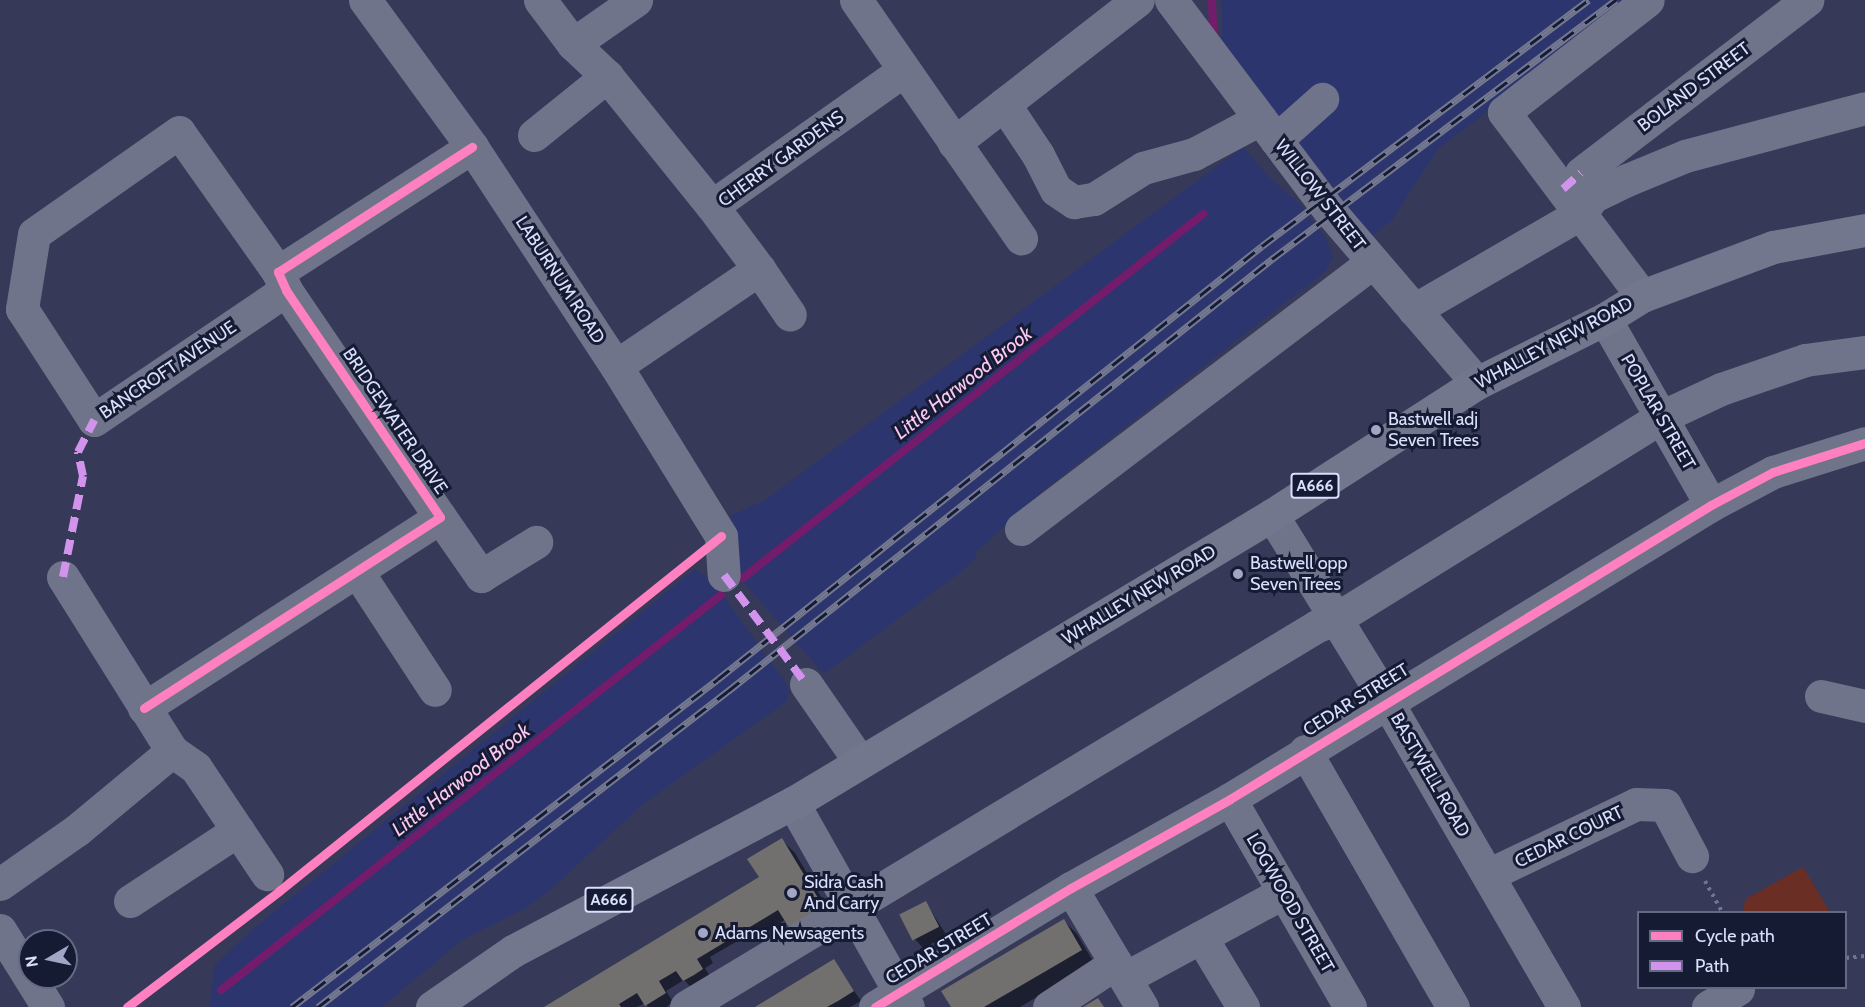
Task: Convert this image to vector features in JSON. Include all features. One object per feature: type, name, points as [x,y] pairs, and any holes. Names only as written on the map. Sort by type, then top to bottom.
[{"type":"highway","name":"WHALLEY NEW ROAD","points":[[432,1007],[513,951],[793,803],[1272,514],[1477,383],[1605,319],[1642,296],[1773,247],[1865,230]]},
{"type":"street","name":"LABURNUM ROAD","points":[[365,0],[472,147],[616,366],[721,536],[723,575]]},
{"type":"street","points":[[540,0],[573,44],[607,76],[712,206]]},
{"type":"street","points":[[573,44],[636,0]]},
{"type":"street","points":[[856,0],[1022,238]]},
{"type":"street","points":[[954,143],[1138,0]]},
{"type":"street","name":"WILLOW STREET","points":[[1171,0],[1268,129],[1373,262],[1477,383]]},
{"type":"street","points":[[1642,296],[1504,112],[1648,0]]},
{"type":"street","name":"BOLAND STREET","points":[[1581,173],[1808,0]]},
{"type":"street","name":"CHERRY GARDENS","points":[[790,315],[712,206],[904,70]]},
{"type":"street","points":[[534,135],[607,76]]},
{"type":"street","points":[[1004,104],[1038,154],[1056,190],[1074,202],[1094,199],[1143,168],[1194,154],[1268,129],[1322,99]]},
{"type":"street","points":[[1414,310],[1581,213],[1592,197],[1685,156],[1864,103]]},
{"type":"street","name":"BANCROFT AVENUE","points":[[179,132],[282,281],[94,420],[22,309],[34,234],[179,132]]},
{"type":"street","points":[[282,281],[472,147]]},
{"type":"street","points":[[1021,529],[1373,262]]},
{"type":"street","points":[[616,366],[759,269]]},
{"type":"street","name":"BRIDGEWATER DRIVE","points":[[144,708],[440,516],[282,281]]},
{"type":"street","name":"POPLAR STREET","points":[[1605,319],[1711,505]]},
{"type":"street","points":[[686,1007],[1317,626],[1334,620],[1661,417],[1721,389],[1805,360],[1865,352]]},
{"type":"street","name":"CEDAR STREET","points":[[894,1002],[1071,888],[1230,799],[1386,700],[1711,505],[1773,472],[1865,443]]},
{"type":"street","name":"BASTWELL ROAD","points":[[1272,514],[1334,620],[1386,700],[1564,1007]]},
{"type":"street","points":[[440,516],[481,576],[536,542]]},
{"type":"street","points":[[357,571],[435,690]]},
{"type":"street","points":[[63,577],[172,751],[196,768],[267,874]]},
{"type":"street","points":[[806,684],[860,762]]},
{"type":"street","points":[[1821,696],[1865,706]]},
{"type":"street","points":[[0,884],[77,830],[172,751]]},
{"type":"street","points":[[1305,751],[1453,1007]]},
{"type":"street","name":"LOGWOOD STREET","points":[[1230,799],[1350,1007]]},
{"type":"street","points":[[793,803],[851,907],[894,1002]]},
{"type":"street","name":"CEDAR COURT","points":[[1488,875],[1636,804],[1665,805],[1692,856]]},
{"type":"street","points":[[130,902],[238,830]]},
{"type":"street","points":[[1071,888],[1142,1007]]},
{"type":"street","points":[[1049,1007],[1120,970],[1201,937],[1284,892]]},
{"type":"street","points":[[0,930],[48,1007]]},
{"type":"street","points":[[1201,937],[1243,1007]]},
{"type":"street","points":[[1708,1007],[1738,989]]},
{"type":"path","points":[[1692,856],[1721,911]]},
{"type":"path","points":[[1847,958],[1865,956]]},
{"type":"shaded area","points":[[1222,0],[1633,0],[1438,149],[1392,220],[1368,240],[1222,43]]},
{"type":"shaded area","points":[[1243,147],[1270,178],[1300,204],[1327,240],[1333,257],[1326,271],[1045,489],[976,552],[976,557],[962,571],[824,674],[730,567],[736,544],[730,516],[765,500]]},
{"type":"shaded area","points":[[695,569],[712,580],[784,680],[790,691],[786,702],[643,804],[548,892],[524,909],[463,939],[382,1007],[209,1007],[215,965],[253,929]]},
{"type":"shaded area","points":[[1803,867],[1829,911],[1742,911],[1746,899]]},
{"type":"building","points":[[782,838],[827,913],[793,934],[778,910],[697,959],[703,969],[694,975],[683,981],[676,971],[659,981],[666,993],[645,1006],[637,993],[619,1004],[621,1007],[544,1007],[759,877],[747,859]]},
{"type":"building","points":[[926,901],[939,927],[912,940],[899,915]]},
{"type":"building","points":[[1064,919],[1082,950],[984,1007],[951,1007],[941,991]]},
{"type":"building","points":[[834,959],[854,991],[838,1001],[827,1007],[755,1007]]},
{"type":"building","points":[[1098,998],[1104,1007],[1083,1007]]},
{"type":"waterway","name":"Little Harwood Brook","points":[[1212,0],[1213,33]]},
{"type":"waterway","name":"Little Harwood Brook","points":[[743,578],[1203,214]]},
{"type":"waterway","name":"Little Harwood Brook","points":[[221,990],[721,595]]},
{"type":"railway","points":[[292,1007],[718,679],[1262,246],[1589,0]]},
{"type":"railway","points":[[318,1007],[728,691],[1272,259],[1616,0]]},
{"type":"marked path","points":[[1563,189],[1581,173]]},
{"type":"marked path","points":[[63,577],[83,476],[78,452],[94,420]]},
{"type":"marked path","points":[[724,575],[806,684]]},
{"type":"cycle path","points":[[144,708],[440,517],[286,290],[278,272],[472,147]]},
{"type":"cycle path","points":[[875,1007],[1071,888],[1230,799],[1711,505],[1773,472],[1865,443]]},
{"type":"cycle path","points":[[127,1007],[279,891],[721,536]]},
{"type":"place","name":"Bastwell adj Seven Trees","points":[[1376,430]]},
{"type":"place","name":"Bastwell opp Seven Trees","points":[[1238,574]]},
{"type":"place","name":"Sidra Cash And Carry","points":[[792,893]]},
{"type":"place","name":"Adams Newsagents","points":[[703,933]]}]
